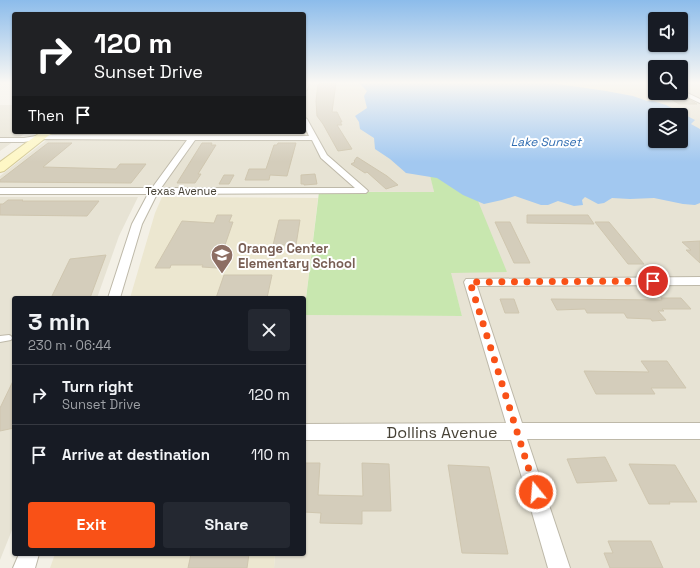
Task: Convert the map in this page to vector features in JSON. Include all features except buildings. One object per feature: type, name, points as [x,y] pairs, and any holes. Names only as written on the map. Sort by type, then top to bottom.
[{"type":"street","points":[[0,140],[24,140],[42,134],[313,138],[306,123]]},
{"type":"street","points":[[0,168],[42,134]]},
{"type":"street","points":[[115,296],[136,224],[154,191],[193,137]]},
{"type":"street","name":"Texas Avenue","points":[[0,191],[363,191],[324,156],[313,138]]},
{"type":"street","points":[[0,158],[24,140]]},
{"type":"street","points":[[559,568],[518,432],[470,282],[700,281]]},
{"type":"street","name":"Dollins Avenue","points":[[306,432],[700,431]]},
{"type":"street","points":[[24,568],[28,556]]},
{"type":"lane","points":[[0,339],[9,338]]},
{"type":"shaded area","points":[[0,110],[12,110],[12,134],[24,134],[0,151]]},
{"type":"shaded area","points":[[306,110],[648,110],[648,148],[688,148],[688,110],[700,110],[700,568],[274,568],[275,556],[306,556],[306,315],[462,316],[450,272],[507,272],[428,164],[434,192],[0,191],[0,176],[54,134],[306,134]]},
{"type":"shaded area","points":[[0,197],[138,197],[119,236],[98,296],[12,296],[12,530],[0,560]]},
{"type":"shaded area","name":"Orange Center Elementary School","points":[[162,197],[318,198],[306,297],[306,296],[131,296],[155,213]]},
{"type":"shaded area","points":[[54,556],[275,556],[274,568],[50,568]]},
{"type":"green space","points":[[427,163],[469,179],[507,272],[451,273],[462,316],[306,315],[306,299],[319,192],[434,192]]},
{"type":"water","name":"Lake Sunset","points":[[365,110],[648,110],[648,148],[688,148],[688,116],[695,120],[691,124],[700,129],[700,203],[695,205],[683,204],[654,198],[612,198],[604,203],[598,204],[585,197],[582,200],[583,205],[574,206],[558,201],[548,205],[541,205],[515,196],[484,204],[463,195],[437,178],[406,173],[390,159],[375,149],[374,138],[360,129],[359,122],[355,116]]},
{"type":"place","name":"Orange Center Elementary School","points":[[222,274]]},
{"type":"route","points":[[536,492],[470,282],[653,281]]}]
